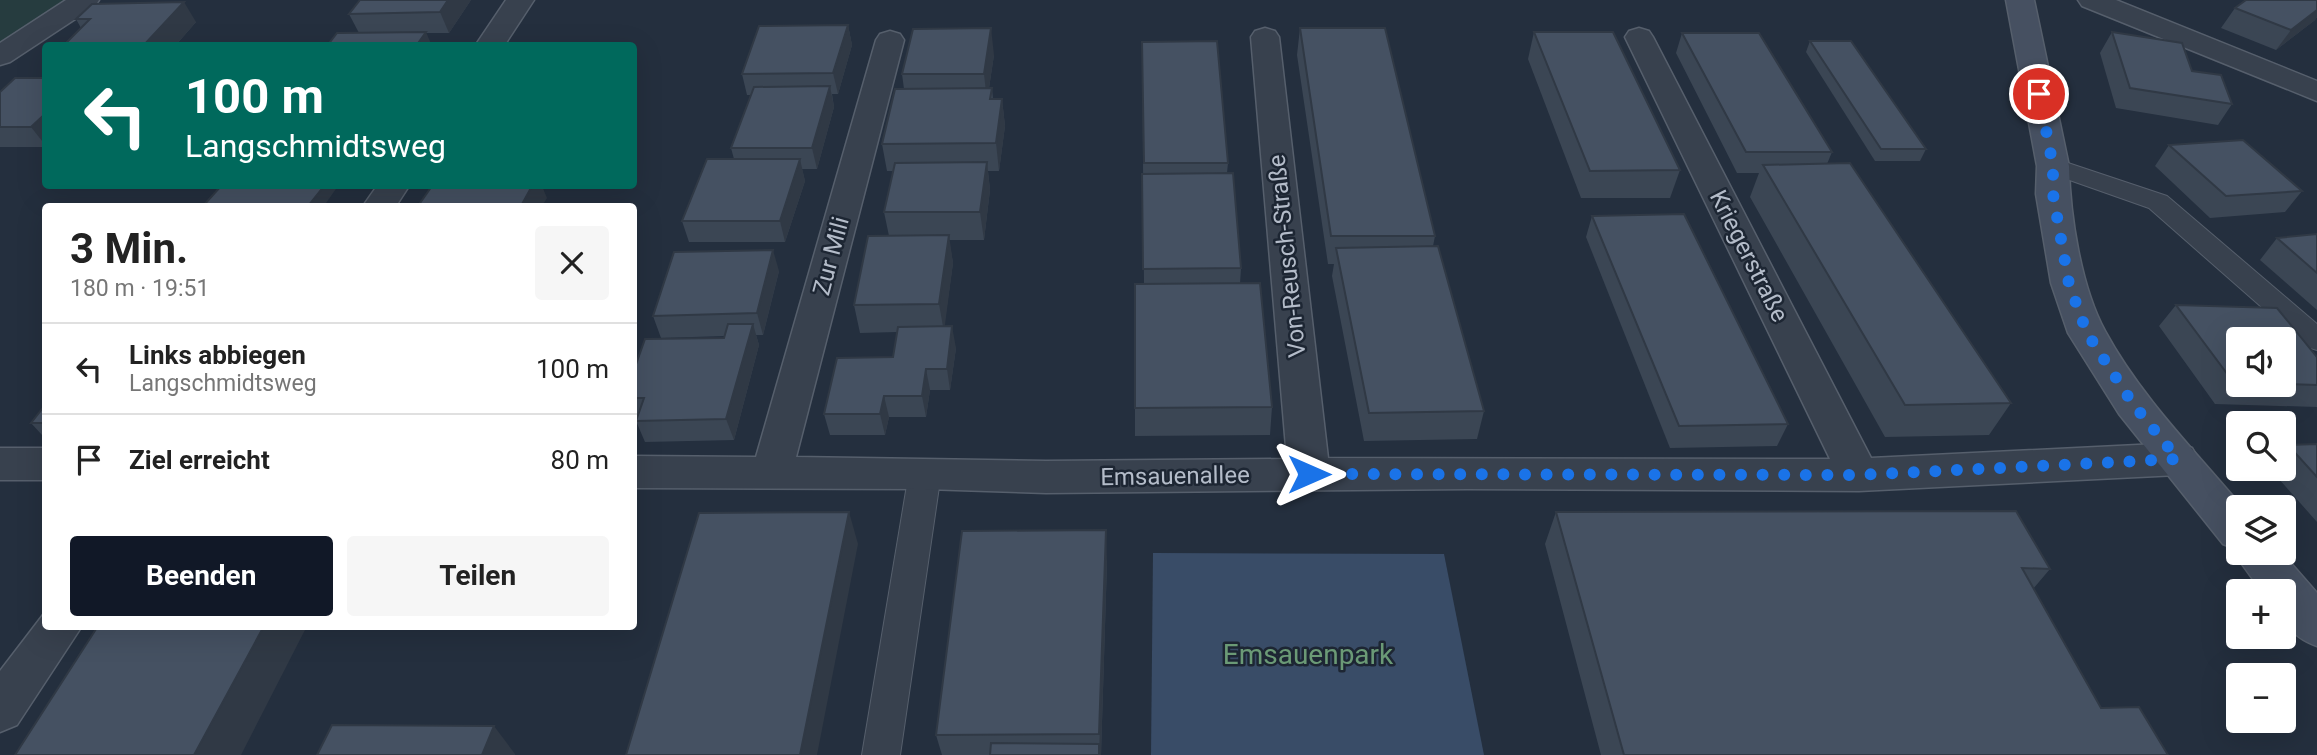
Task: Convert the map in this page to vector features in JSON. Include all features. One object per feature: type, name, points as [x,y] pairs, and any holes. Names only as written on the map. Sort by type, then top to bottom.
[{"type":"street","points":[[0,56],[85,0]]},
{"type":"street","points":[[492,42],[520,0]]},
{"type":"street","points":[[2020,0],[2053,166],[2053,194],[2069,284],[2087,333],[2133,404],[2226,517]]},
{"type":"street","points":[[2092,0],[2317,92]]},
{"type":"street","name":"Von-Reusch-Straße","points":[[1265,37],[1309,474]]},
{"type":"street","name":"Kriegerstraße","points":[[1639,37],[1858,475]]},
{"type":"street","name":"Zur Mili","points":[[772,471],[890,40]]},
{"type":"street","name":"Emsauenallee","points":[[637,472],[772,471],[1046,477],[1309,474],[1858,475],[2178,459]]},
{"type":"street","points":[[0,464],[42,464]]},
{"type":"street","points":[[2266,565],[2315,622]]},
{"type":"street","points":[[0,710],[56,630]]},
{"type":"lane","points":[[2053,166],[2158,202],[2317,340]]},
{"type":"lane","points":[[881,755],[925,473]]},
{"type":"green space","points":[[0,0],[83,0],[0,51]]},
{"type":"water","name":"Emsauenpark","points":[[1153,553],[1444,554],[1484,755],[1151,755]]},
{"type":"building","points":[[360,0],[448,0],[440,12],[349,14]]},
{"type":"building","points":[[2246,0],[2317,0],[2317,10],[2291,30],[2235,8]]},
{"type":"building","points":[[184,2],[147,42],[67,42],[90,19],[76,19],[92,4]]},
{"type":"building","points":[[848,25],[833,73],[742,74],[759,26]]},
{"type":"building","points":[[991,28],[984,74],[902,74],[913,29]]},
{"type":"building","points":[[1300,28],[1385,28],[1435,236],[1331,236]]},
{"type":"building","points":[[426,32],[419,42],[330,42],[337,33]]},
{"type":"building","points":[[1534,32],[1613,32],[1680,170],[1590,171]]},
{"type":"building","points":[[2112,32],[2182,43],[2192,71],[2221,75],[2232,104],[2130,88]]},
{"type":"building","points":[[1682,33],[1759,33],[1832,152],[1746,152]]},
{"type":"building","points":[[1217,41],[1228,163],[1144,163],[1142,42]]},
{"type":"building","points":[[1810,41],[1851,41],[1926,149],[1881,149]]},
{"type":"building","points":[[15,78],[42,78],[42,117],[31,127],[0,127],[0,92]]},
{"type":"building","points":[[830,86],[812,148],[731,148],[754,87]]},
{"type":"building","points":[[992,88],[990,99],[1002,99],[996,143],[882,144],[895,89]]},
{"type":"building","points":[[2243,140],[2302,191],[2226,196],[2169,145]]},
{"type":"building","points":[[707,159],[800,159],[780,221],[682,221]]},
{"type":"building","points":[[987,162],[980,212],[884,212],[895,163]]},
{"type":"building","points":[[1850,163],[2011,403],[1905,405],[1763,165]]},
{"type":"building","points":[[1233,173],[1241,268],[1143,269],[1142,174]]},
{"type":"building","points":[[218,189],[322,189],[310,203],[206,203]]},
{"type":"building","points":[[430,189],[530,189],[523,203],[420,203]]},
{"type":"building","points":[[1684,214],[1788,424],[1679,426],[1592,216]]},
{"type":"building","points":[[2317,234],[2317,273],[2277,238]]},
{"type":"building","points":[[949,235],[939,304],[854,305],[868,236]]},
{"type":"building","points":[[1438,246],[1484,411],[1369,413],[1336,248]]},
{"type":"building","points":[[773,250],[757,313],[653,316],[674,252]]},
{"type":"building","points":[[1260,283],[1272,407],[1135,408],[1135,284]]},
{"type":"building","points":[[2176,305],[2277,308],[2293,327],[2226,327],[2226,372]]},
{"type":"building","points":[[728,324],[753,324],[726,419],[637,421],[644,398],[637,398],[637,362],[645,339],[724,338]]},
{"type":"building","points":[[952,326],[947,369],[926,369],[922,396],[884,396],[880,414],[824,414],[837,358],[893,357],[898,327]]},
{"type":"building","points":[[2296,331],[2317,357],[2317,385],[2296,384]]},
{"type":"building","points":[[42,409],[42,423],[31,423]]},
{"type":"building","points":[[2317,444],[2317,477],[2296,454],[2296,445]]},
{"type":"building","points":[[2016,511],[2050,569],[2022,568],[2101,708],[2139,707],[2168,755],[1624,755],[1556,512]]},
{"type":"building","points":[[849,512],[800,755],[626,755],[699,513]]},
{"type":"building","points":[[1106,530],[1099,734],[936,735],[962,531]]},
{"type":"building","points":[[95,630],[262,630],[194,755],[15,755]]},
{"type":"building","points":[[332,725],[494,726],[482,755],[317,755]]},
{"type":"building","points":[[991,743],[1099,744],[1099,755],[990,755]]},
{"type":"route","points":[[1309,474],[1858,475],[2178,459],[2133,404],[2087,333],[2069,284],[2053,194],[2053,166],[2039,94]]}]
